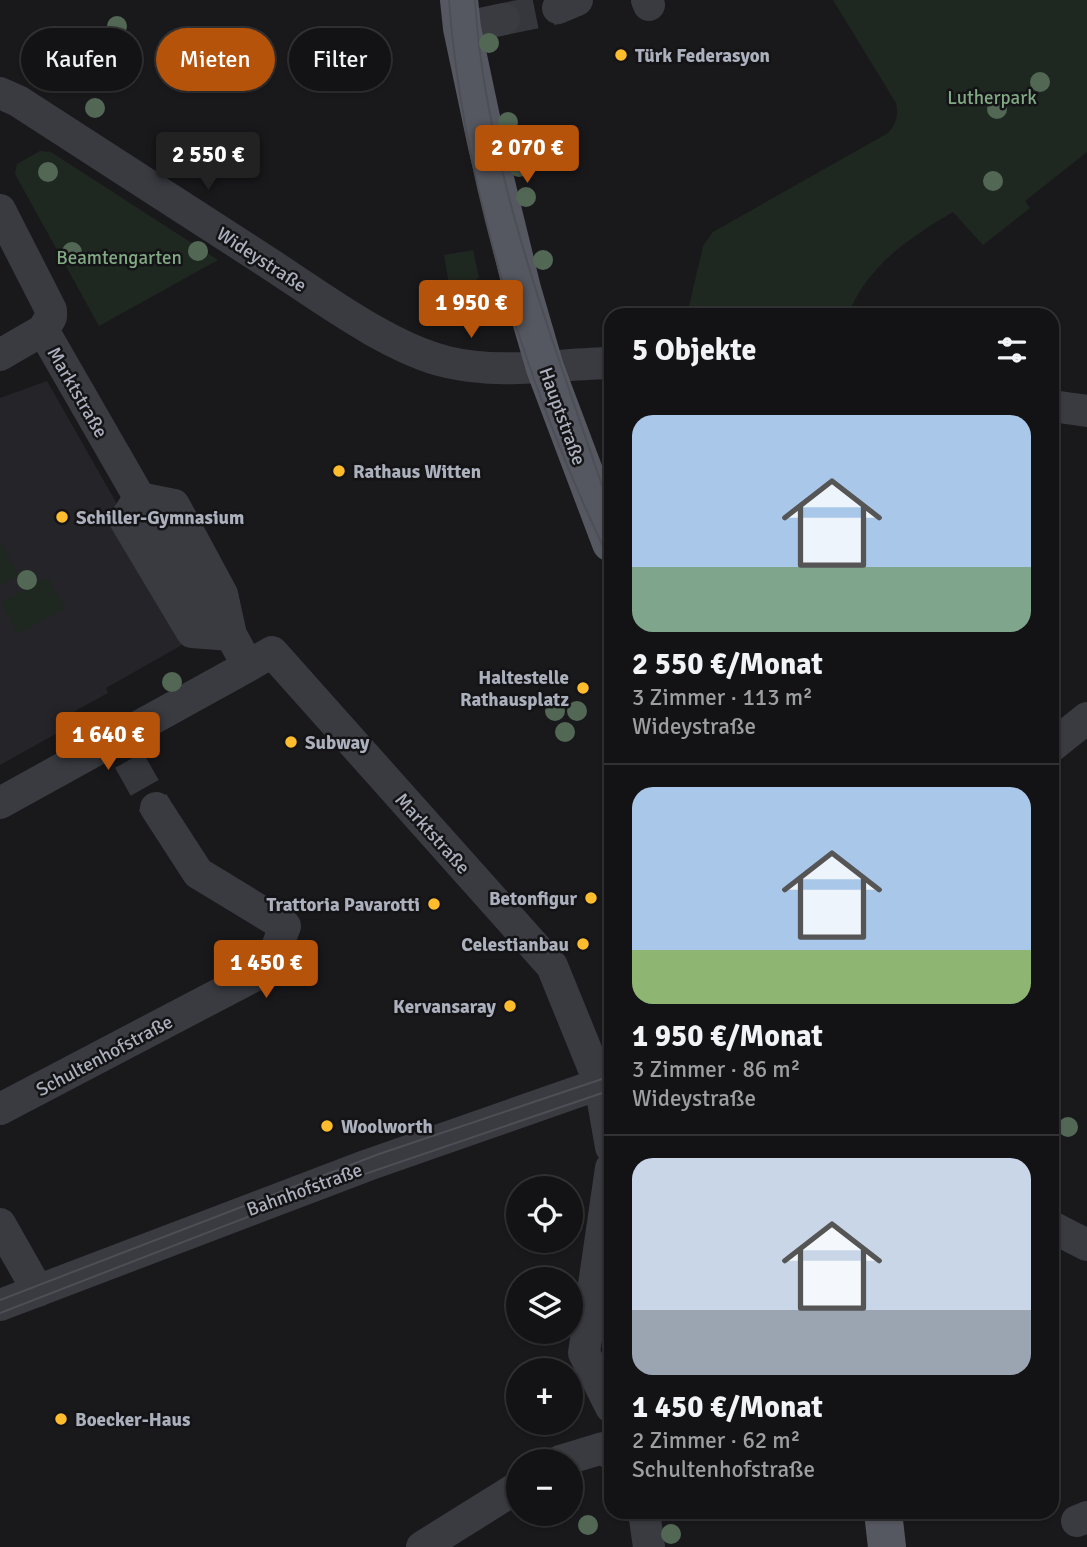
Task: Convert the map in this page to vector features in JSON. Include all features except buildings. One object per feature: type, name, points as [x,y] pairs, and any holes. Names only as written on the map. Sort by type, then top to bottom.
[{"type":"main road","name":"Hauptstraße","points":[[460,14],[515,263],[545,368],[604,524]]},
{"type":"main road","points":[[884,1519],[887,1547]]},
{"type":"street","points":[[460,14],[504,19]]},
{"type":"street","name":"Wideystraße","points":[[0,93],[18,101],[391,339],[423,354],[466,366],[545,368],[604,364]]},
{"type":"street","name":"Marktstraße","points":[[0,210],[51,310],[51,317],[43,330],[204,611]]},
{"type":"street","points":[[0,355],[43,330]]},
{"type":"street","points":[[1059,407],[1087,411]]},
{"type":"street","points":[[0,803],[122,749],[191,696],[248,666],[231,635],[222,594],[174,505],[139,498],[125,520],[192,632],[231,635]]},
{"type":"street","name":"Marktstraße","points":[[248,666],[272,652],[552,966],[604,1080]]},
{"type":"street","name":"Schultenhofstraße","points":[[0,1109],[270,968],[285,926],[198,873],[156,807]]},
{"type":"street","name":"Bahnhofstraße","points":[[0,1306],[368,1165],[604,1082]]},
{"type":"street","points":[[604,1216],[584,1353],[604,1393]]},
{"type":"street","points":[[0,1224],[38,1291]]},
{"type":"street","points":[[1059,1231],[1087,1245]]},
{"type":"street","points":[[583,1453],[604,1445]]},
{"type":"street","points":[[422,1547],[506,1494]]},
{"type":"street","points":[[645,1519],[649,1547]]},
{"type":"shaded area","name":"Schiller-Gymnasium","points":[[47,381],[192,636],[189,641],[106,688],[108,693],[75,711],[79,721],[0,765],[0,398]]},
{"type":"green space","name":"Lutherpark","points":[[833,0],[1087,0],[1087,152],[1025,201],[1030,208],[983,245],[953,212],[891,255],[866,282],[851,308],[689,308],[703,246],[713,232],[888,133],[895,123],[896,103]]},
{"type":"green space","name":"Beamtengarten","points":[[40,151],[51,152],[218,260],[99,326],[15,174],[17,164]]},
{"type":"green space","points":[[473,250],[479,277],[475,281],[449,285],[444,255]]},
{"type":"green space","points":[[2,544],[19,575],[0,586],[0,545]]},
{"type":"green space","points":[[47,577],[65,608],[18,634],[1,603]]},
{"type":"tunnel","points":[[504,19],[558,8]]},
{"type":"tunnel","points":[[129,760],[156,808]]},
{"type":"tram line","points":[[449,0],[469,144],[504,289],[553,430],[604,548]]},
{"type":"tram line","points":[[475,0],[493,129],[508,194],[547,324],[604,491]]},
{"type":"tram line","points":[[0,1300],[379,1154],[604,1078]]},
{"type":"tram line","points":[[0,1313],[312,1192],[604,1092]]},
{"type":"place","name":"Türk Federasyon","points":[[621,55]]},
{"type":"place","name":"Rathaus Witten","points":[[339,471]]},
{"type":"place","name":"Schiller-Gymnasium","points":[[62,517]]},
{"type":"place","name":"Haltestelle Rathausplatz","points":[[583,688]]},
{"type":"place","name":"Subway","points":[[291,742]]},
{"type":"place","name":"Betonfigur","points":[[591,898]]},
{"type":"place","name":"Trattoria Pavarotti","points":[[434,904]]},
{"type":"place","name":"Celestianbau","points":[[583,944]]},
{"type":"place","name":"Kervansaray","points":[[510,1006]]},
{"type":"place","name":"Woolworth","points":[[327,1126]]},
{"type":"place","name":"Boecker-Haus","points":[[61,1419]]}]
